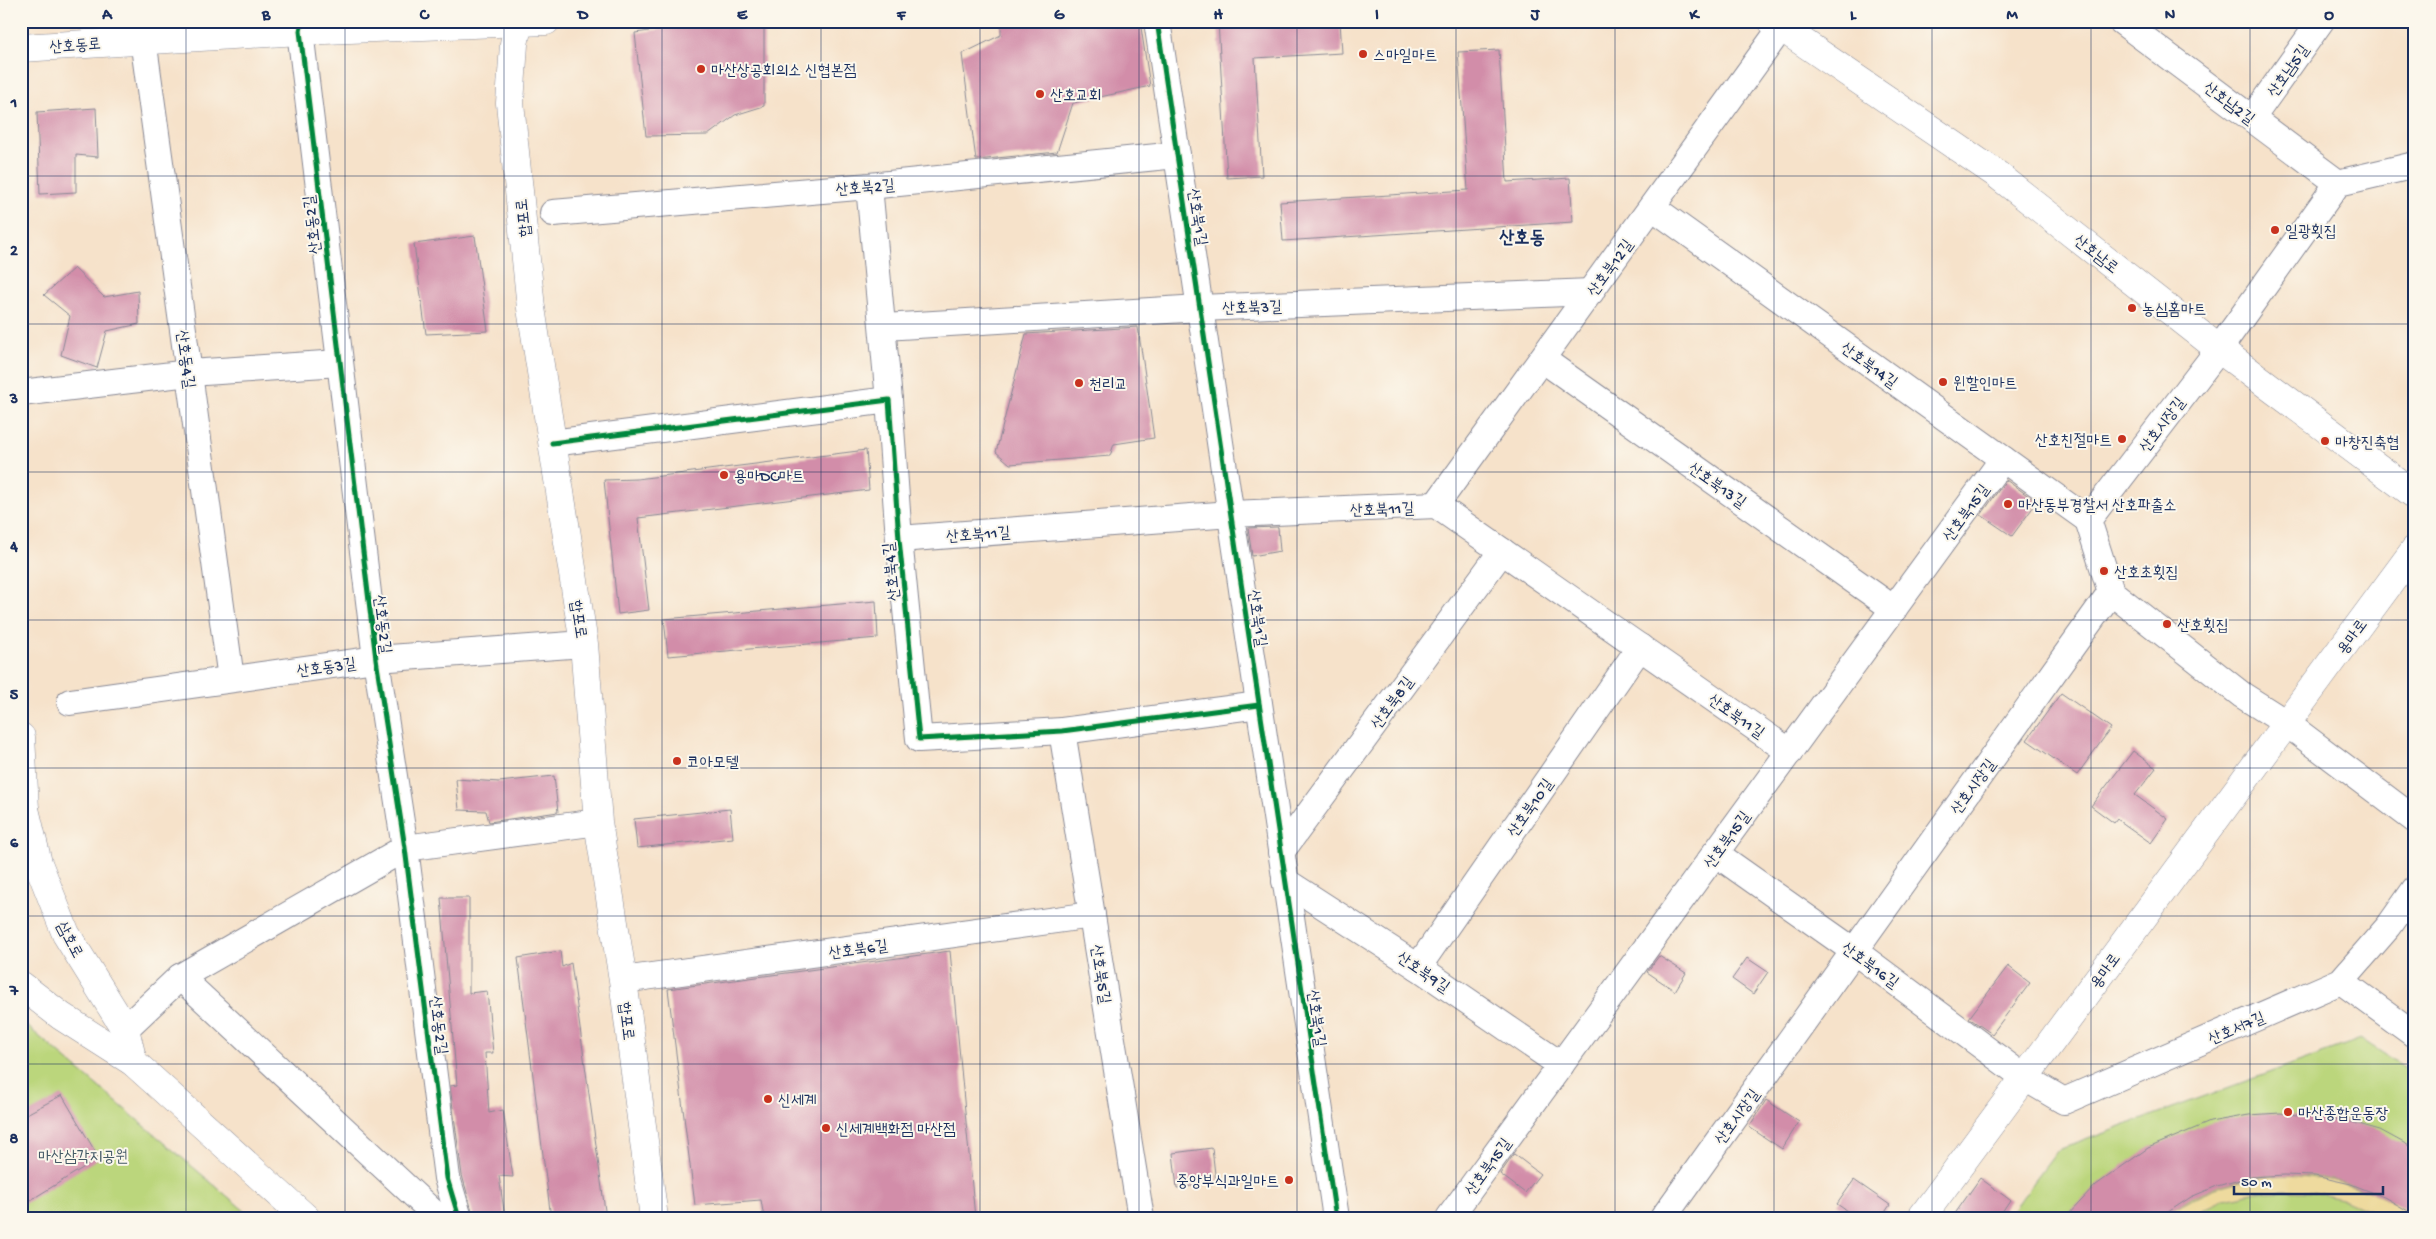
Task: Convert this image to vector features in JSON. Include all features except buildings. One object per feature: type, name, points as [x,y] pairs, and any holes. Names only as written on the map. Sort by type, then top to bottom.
[{"type":"main road","points":[[519,22],[546,21]]},
{"type":"main road","name":"산호동로","points":[[21,48],[143,30],[519,22]]},
{"type":"main road","name":"합포로","points":[[519,22],[514,44],[510,103],[531,308],[584,644],[598,822],[623,980],[654,1218]]},
{"type":"main road","name":"산호남로","points":[[1780,23],[1995,173],[2219,349],[2415,495]]},
{"type":"main road","name":"용마로","points":[[1921,1218],[2415,548]]},
{"type":"main road","name":"삼호로","points":[[21,737],[23,812],[38,862],[66,934],[125,1029],[133,1062]]},
{"type":"main road","points":[[21,986],[61,1016],[133,1062],[306,1218]]},
{"type":"street","name":"산호북1길","points":[[1157,21],[1336,1218]]},
{"type":"street","name":"산호남2길","points":[[2121,21],[2338,183]]},
{"type":"street","name":"산호남5길","points":[[2252,118],[2321,21]]},
{"type":"street","name":"산호북12길","points":[[1436,505],[1652,207],[1780,23]]},
{"type":"street","name":"산호동2길","points":[[301,26],[376,659],[405,848],[448,1178],[460,1218]]},
{"type":"street","name":"산호동4길","points":[[143,30],[231,679]]},
{"type":"street","name":"산호북2길","points":[[553,213],[869,186],[1177,155]]},
{"type":"street","points":[[2219,349],[2338,183],[2415,165]]},
{"type":"street","name":"산호북4길","points":[[869,186],[884,328],[899,539],[919,739],[1062,731],[1259,705]]},
{"type":"street","name":"산호북14길","points":[[1652,207],[2088,520]]},
{"type":"street","name":"산호북3길","points":[[884,328],[1200,308],[1591,292]]},
{"type":"street","name":"산호시장길","points":[[2088,520],[2219,349]]},
{"type":"street","name":"산호북13길","points":[[1542,359],[1894,609]]},
{"type":"street","points":[[21,392],[189,373],[340,363]]},
{"type":"street","points":[[552,443],[890,400]]},
{"type":"street","name":"산호북15길","points":[[1449,1218],[2003,459]]},
{"type":"street","name":"산호북11길","points":[[899,539],[1231,514],[1436,505],[1790,752]]},
{"type":"street","points":[[2088,520],[2111,592],[2242,695],[2286,723],[2415,820]]},
{"type":"street","name":"산호북8길","points":[[1281,852],[1502,551]]},
{"type":"street","name":"산호시장길","points":[[1663,1218],[2111,592]]},
{"type":"street","name":"산호동3길","points":[[70,702],[376,659],[584,644]]},
{"type":"street","name":"산호북10길","points":[[1418,967],[1640,648]]},
{"type":"street","name":"산호북5길","points":[[1062,731],[1141,1218]]},
{"type":"street","points":[[125,1029],[180,977],[405,848],[598,822]]},
{"type":"street","name":"산호북16길","points":[[1715,854],[1854,951],[2025,1078]]},
{"type":"street","name":"산호북9길","points":[[1285,881],[1418,967],[1561,1064]]},
{"type":"street","name":"산호서7길","points":[[2025,1078],[2064,1101],[2341,981],[2389,926],[2415,889]]},
{"type":"street","name":"산호북6길","points":[[623,980],[1092,916]]},
{"type":"street","points":[[180,977],[439,1218]]},
{"type":"street","points":[[2341,981],[2415,1035]]},
{"type":"green space","name":"마산삼각지공원","points":[[21,1021],[253,1218],[21,1218]]},
{"type":"green space","name":"마산종합운동장","points":[[2361,1039],[2415,1074],[2415,1218],[2007,1218],[2058,1150]]},
{"type":"sand","points":[[2284,1175],[2328,1180],[2370,1191],[2397,1204],[2410,1212],[2415,1218],[2385,1218],[2345,1200],[2312,1192],[2285,1191],[2257,1192],[2225,1199],[2186,1218],[2159,1218],[2190,1200],[2218,1187],[2248,1179]]},
{"type":"cycle path","points":[[302,21],[300,31],[376,659],[405,848],[447,1178],[459,1218]]},
{"type":"cycle path","points":[[1157,21],[1336,1218]]},
{"type":"cycle path","points":[[552,443],[889,400],[899,539],[919,739],[1062,731],[1259,705]]},
{"type":"place","name":"스마일마트","points":[[1363,54]]},
{"type":"place","name":"마산상공회의소 신협본점","points":[[701,69]]},
{"type":"place","name":"산호교회","points":[[1040,94]]},
{"type":"place","name":"일광횟집","points":[[2275,230]]},
{"type":"place","name":"농심홈마트","points":[[2132,308]]},
{"type":"place","name":"윈할인마트","points":[[1943,382]]},
{"type":"place","name":"천리교","points":[[1079,383]]},
{"type":"place","name":"산호친절마트","points":[[2122,439]]},
{"type":"place","name":"마창진축협","points":[[2325,441]]},
{"type":"place","name":"용마DC마트","points":[[724,475]]},
{"type":"place","name":"마산동부경찰서 산호파출소","points":[[2008,504]]},
{"type":"place","name":"산호초횟집","points":[[2104,571]]},
{"type":"place","name":"산호횟집","points":[[2167,624]]},
{"type":"place","name":"코아모텔","points":[[677,761]]},
{"type":"place","name":"신세계","points":[[768,1099]]},
{"type":"place","name":"마산종합운동장","points":[[2288,1112]]},
{"type":"place","name":"신세계백화점 마산점","points":[[826,1128]]},
{"type":"place","name":"중앙부식과일마트","points":[[1289,1180]]},
{"type":"district","name":"산호동","points":[[1522,236]]}]
